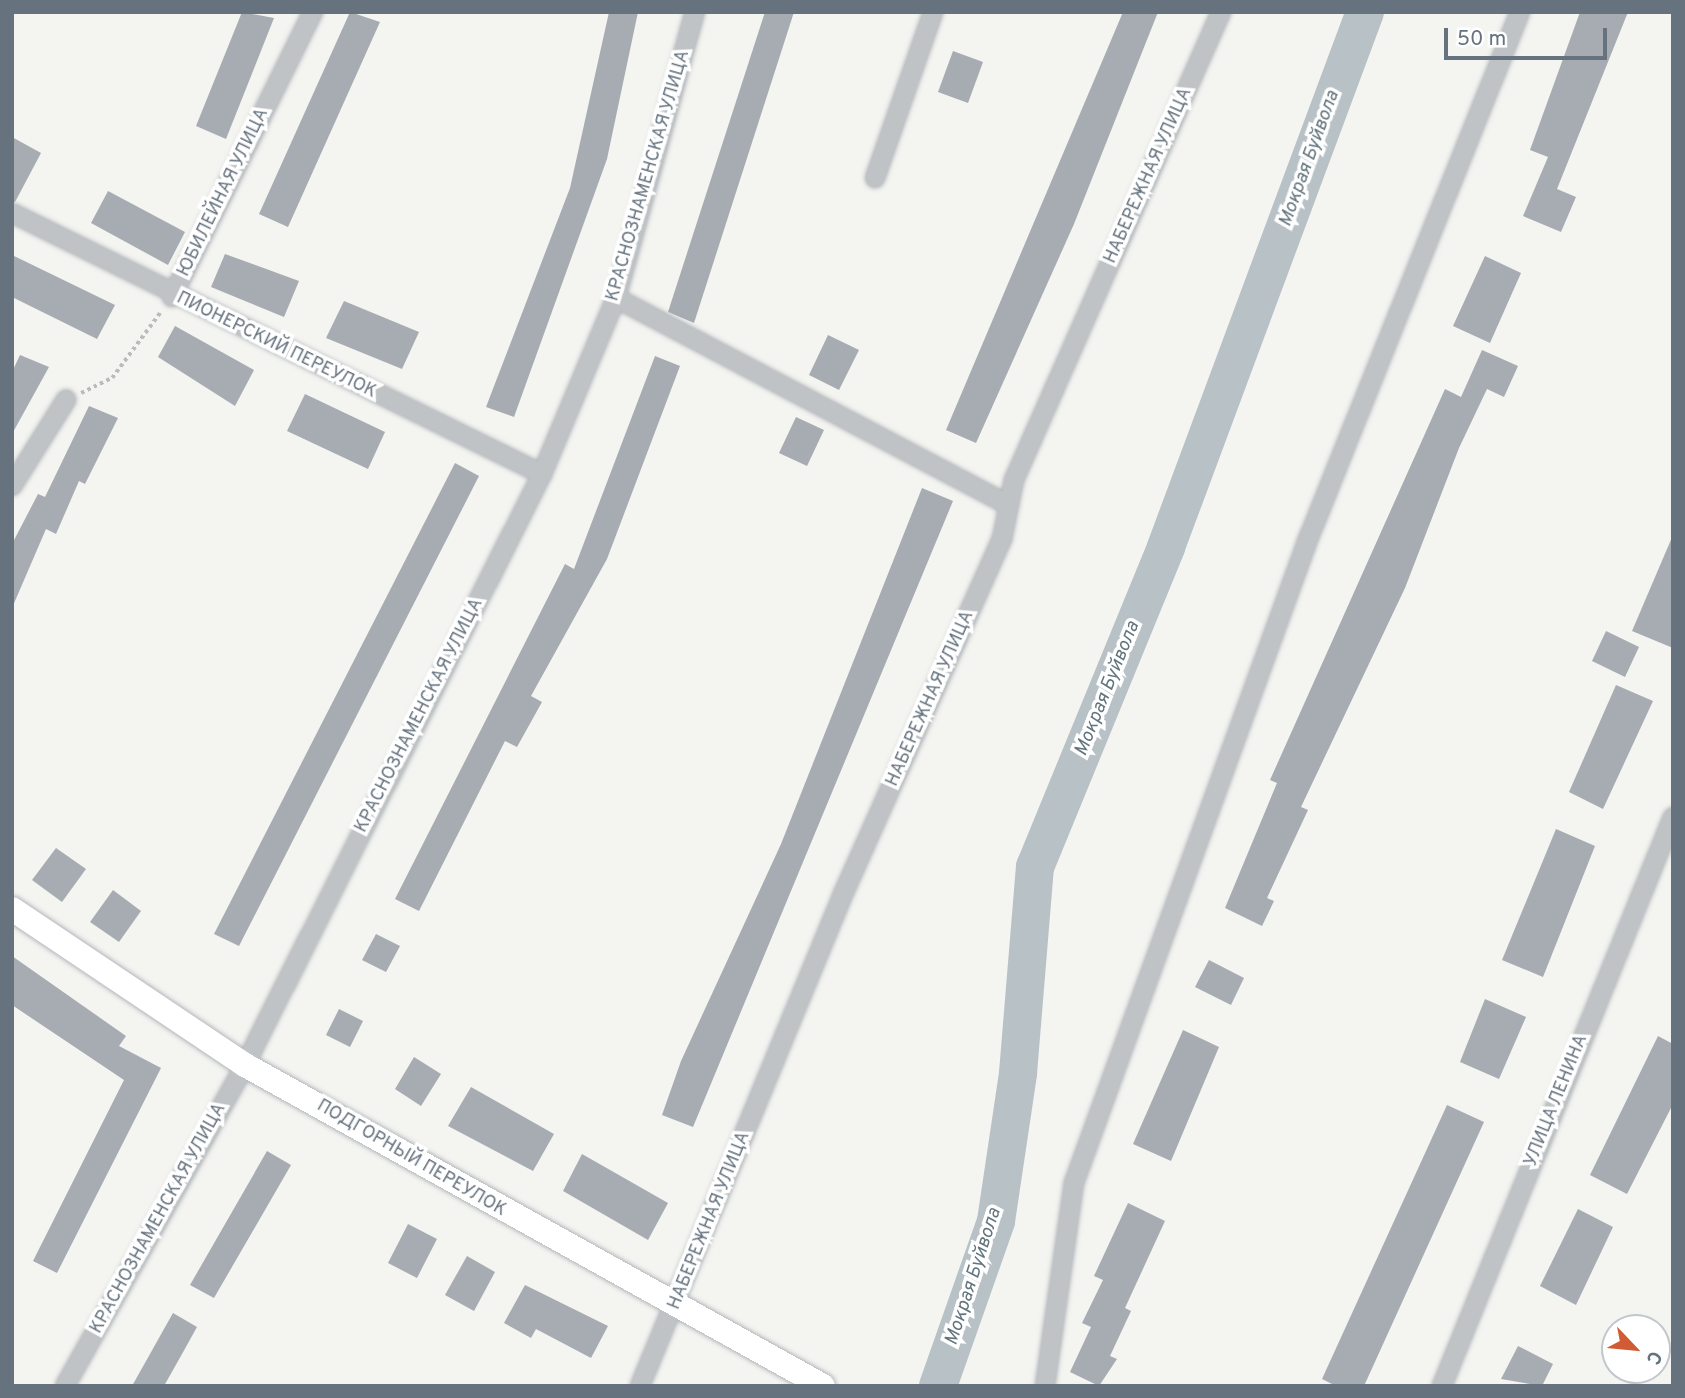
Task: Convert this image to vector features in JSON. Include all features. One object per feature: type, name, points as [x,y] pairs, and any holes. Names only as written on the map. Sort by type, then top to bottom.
[{"type":"main road","name":"ПОДГОРНЫЙ ПЕРЕУЛОК","points":[[12,909],[245,1065],[674,1308],[823,1386]]},
{"type":"street","name":"ЮБИЛЕЙНАЯ УЛИЦА","points":[[172,297],[313,12]]},
{"type":"street","name":"КРАСНОЗНАМЕНСКАЯ УЛИЦА","points":[[65,1386],[245,1065],[542,474],[616,298],[695,12]]},
{"type":"street","points":[[875,178],[933,12]]},
{"type":"street","name":"НАБЕРЕЖНАЯ УЛИЦА","points":[[640,1386],[844,892],[1002,539],[1014,480],[1221,12]]},
{"type":"street","points":[[1045,1386],[1074,1183],[1307,542],[1520,12]]},
{"type":"street","name":"ПИОНЕРСКИЙ ПЕРЕУЛОК","points":[[12,214],[172,297],[542,474]]},
{"type":"street","points":[[616,298],[1010,505]]},
{"type":"street","points":[[12,486],[66,400]]},
{"type":"street","name":"УЛИЦА ЛЕНИНА","points":[[1442,1386],[1673,817]]},
{"type":"path","name":"ЮБИЛЕЙНАЯ УЛИЦА","points":[[66,400],[112,378],[172,297]]},
{"type":"building","points":[[242,12],[274,18],[226,139],[196,126]]},
{"type":"building","points":[[350,12],[380,22],[288,227],[259,214]]},
{"type":"building","points":[[609,12],[638,12],[607,159],[514,417],[486,407],[570,188]]},
{"type":"building","points":[[765,12],[794,12],[694,323],[668,312]]},
{"type":"building","points":[[1123,12],[1158,12],[1074,224],[976,443],[946,430]]},
{"type":"building","points":[[1580,12],[1628,12],[1557,189],[1576,197],[1561,232],[1523,216],[1548,157],[1530,150]]},
{"type":"building","points":[[953,51],[983,62],[968,103],[938,92]]},
{"type":"building","points":[[12,137],[41,153],[15,202],[12,202]]},
{"type":"building","points":[[108,191],[185,232],[168,265],[91,223]]},
{"type":"building","points":[[225,254],[299,281],[284,317],[211,287]]},
{"type":"building","points":[[12,255],[115,305],[97,339],[12,297]]},
{"type":"building","points":[[1485,256],[1521,273],[1490,343],[1453,326]]},
{"type":"building","points":[[344,301],[419,332],[402,369],[326,338]]},
{"type":"building","points":[[175,326],[254,370],[235,406],[158,357]]},
{"type":"building","points":[[828,335],[859,350],[839,390],[809,375]]},
{"type":"building","points":[[1482,350],[1518,366],[1504,397],[1487,389],[1459,448],[1405,588],[1301,807],[1308,810],[1267,898],[1274,901],[1262,926],[1225,908],[1277,783],[1270,780],[1445,389],[1461,397]]},
{"type":"building","points":[[20,355],[49,367],[12,434],[12,372]]},
{"type":"building","points":[[655,356],[680,366],[607,559],[531,696],[542,702],[517,747],[505,741],[419,911],[395,899],[565,564],[574,569]]},
{"type":"building","points":[[305,394],[385,432],[368,469],[287,431]]},
{"type":"building","points":[[89,406],[118,418],[85,484],[79,481],[56,534],[46,529],[12,608],[12,544],[38,494],[45,497]]},
{"type":"building","points":[[796,417],[824,430],[807,466],[779,453]]},
{"type":"building","points":[[455,463],[479,476],[239,946],[214,934]]},
{"type":"building","points":[[922,488],[953,501],[693,1127],[662,1115],[681,1061],[781,844]]},
{"type":"building","points":[[1673,535],[1673,648],[1632,631]]},
{"type":"building","points":[[1606,631],[1639,647],[1625,677],[1592,661]]},
{"type":"building","points":[[1616,685],[1653,701],[1603,809],[1569,792]]},
{"type":"building","points":[[1556,829],[1595,846],[1543,977],[1502,960]]},
{"type":"building","points":[[56,848],[86,869],[62,902],[32,880]]},
{"type":"building","points":[[113,890],[141,911],[119,942],[90,922]]},
{"type":"building","points":[[376,934],[400,946],[386,972],[362,960]]},
{"type":"building","points":[[12,956],[126,1036],[119,1046],[161,1068],[57,1273],[33,1261],[124,1080],[12,1005]]},
{"type":"building","points":[[1209,960],[1244,978],[1231,1005],[1195,987]]},
{"type":"building","points":[[1485,999],[1526,1017],[1499,1079],[1460,1062]]},
{"type":"building","points":[[339,1009],[363,1021],[350,1047],[326,1035]]},
{"type":"building","points":[[1183,1030],[1219,1047],[1171,1161],[1133,1144]]},
{"type":"building","points":[[1658,1036],[1673,1044],[1673,1104],[1627,1194],[1590,1175]]},
{"type":"building","points":[[414,1057],[441,1074],[421,1106],[395,1089]]},
{"type":"building","points":[[471,1087],[554,1134],[533,1171],[448,1126]]},
{"type":"building","points":[[1447,1105],[1484,1122],[1364,1386],[1336,1386],[1322,1379]]},
{"type":"building","points":[[267,1151],[291,1165],[214,1298],[190,1285]]},
{"type":"building","points":[[582,1154],[668,1203],[648,1240],[563,1191]]},
{"type":"building","points":[[1128,1203],[1165,1221],[1125,1308],[1131,1311],[1110,1356],[1117,1359],[1099,1386],[1070,1372],[1091,1327],[1082,1323],[1103,1280],[1094,1276]]},
{"type":"building","points":[[1578,1209],[1613,1227],[1576,1305],[1540,1286]]},
{"type":"building","points":[[408,1224],[437,1239],[417,1278],[388,1263]]},
{"type":"building","points":[[467,1256],[495,1272],[474,1311],[445,1295]]},
{"type":"building","points":[[525,1285],[608,1326],[591,1358],[536,1329],[531,1338],[504,1323]]},
{"type":"building","points":[[173,1313],[197,1327],[182,1354],[164,1386],[132,1386]]},
{"type":"building","points":[[1518,1346],[1553,1364],[1542,1386],[1501,1379]]},
{"type":"waterway","name":"Мокрая Буйвола","points":[[938,1386],[996,1221],[1018,1073],[1035,867],[1166,547],[1365,12]]}]
